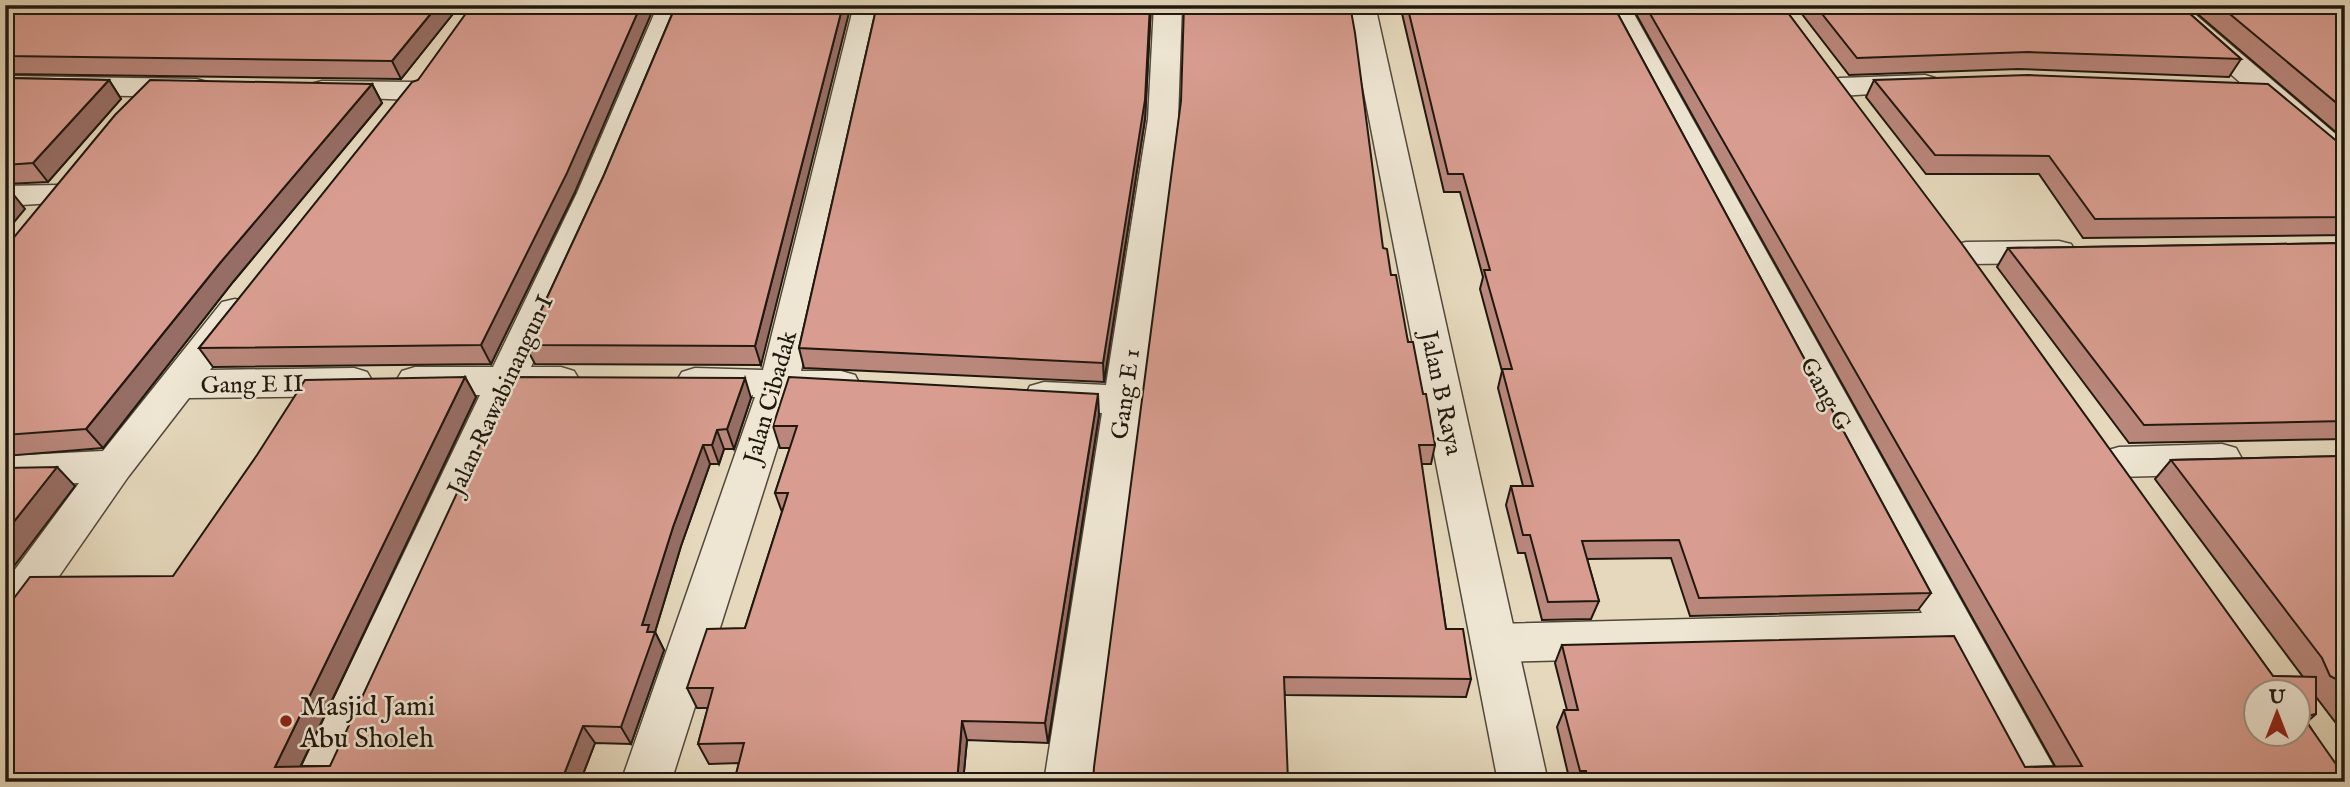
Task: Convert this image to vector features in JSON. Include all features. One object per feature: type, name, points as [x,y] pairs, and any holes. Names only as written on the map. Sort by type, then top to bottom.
[{"type":"street","name":"Jalan Rawabinangun I","points":[[319,782],[593,193],[672,5]]},
{"type":"street","name":"Jalan Cibadak","points":[[646,782],[779,382],[867,5]]},
{"type":"street","name":"Gang E 1","points":[[1069,782],[1163,119],[1168,5]]},
{"type":"street","name":"Jalan B Raya","points":[[1361,5],[1523,782]]},
{"type":"street","name":"Gang G","points":[[1615,5],[2038,782]]},
{"type":"street","points":[[2167,5],[2345,159]]},
{"type":"street","points":[[1816,56],[1865,120]]},
{"type":"street","points":[[290,90],[422,81],[386,123]]},
{"type":"street","points":[[1840,87],[1949,83]]},
{"type":"street","points":[[5,85],[221,89]]},
{"type":"street","points":[[124,116],[152,88]]},
{"type":"street","points":[[2227,89],[2267,90]]},
{"type":"street","points":[[5,196],[66,185],[32,228]]},
{"type":"street","points":[[1991,286],[1958,242],[2088,251]]},
{"type":"street","points":[[5,618],[114,466],[255,286]]},
{"type":"street","name":"Gang E II","points":[[178,384],[602,381]]},
{"type":"street","points":[[657,381],[779,382],[875,387]]},
{"type":"street","points":[[1013,394],[1124,400]]},
{"type":"street","points":[[2095,429],[2143,495]]},
{"type":"street","points":[[2119,462],[2252,458]]},
{"type":"street","points":[[5,471],[114,466]]},
{"type":"street","points":[[1494,643],[1955,631]]},
{"type":"building","points":[[5,5],[438,5],[392,61],[5,56]]},
{"type":"building","points":[[472,5],[641,5],[567,173],[481,345],[199,348],[412,82],[418,80]]},
{"type":"building","points":[[676,5],[843,5],[755,346],[525,345],[604,175]]},
{"type":"building","points":[[877,5],[1150,5],[1145,100],[1103,363],[799,348]]},
{"type":"building","points":[[1184,5],[1350,5],[1383,248],[1387,249],[1391,275],[1396,275],[1408,342],[1413,342],[1435,445],[1419,445],[1446,629],[1463,629],[1471,679],[1284,677],[1288,782],[1093,782],[1181,101]]},
{"type":"building","points":[[1407,5],[1613,5],[1931,593],[1699,598],[1679,540],[1582,541],[1599,601],[1548,602],[1530,535],[1523,535],[1511,486],[1533,486],[1502,369],[1512,369],[1484,270],[1490,270],[1463,174],[1448,174]]},
{"type":"building","points":[[1645,5],[1782,5],[1962,244],[2273,676],[2316,677],[2316,714],[2312,715],[2312,678],[2242,678],[2242,748],[2312,748],[2312,730],[2338,767],[2345,767],[2345,782],[1589,782],[1586,771],[1580,771],[1564,710],[1578,710],[1562,645],[1954,636],[2025,767],[2082,766]]},
{"type":"building","points":[[1815,5],[2180,5],[2241,59],[2028,52],[1857,58]]},
{"type":"building","points":[[2219,5],[2345,5],[2345,110]]},
{"type":"building","points":[[2028,75],[2268,84],[2345,148],[2345,217],[2095,219],[2049,156],[1935,155],[1874,80]]},
{"type":"building","points":[[5,78],[109,80],[33,163],[5,165]]},
{"type":"building","points":[[150,80],[372,84],[220,263],[86,429],[5,435],[5,248],[115,115]]},
{"type":"building","points":[[2345,243],[2345,421],[2144,425],[2008,248]]},
{"type":"building","points":[[465,377],[275,767],[330,766],[511,377],[745,378],[727,429],[717,430],[712,445],[703,445],[673,527],[642,625],[649,625],[647,632],[655,632],[621,727],[583,726],[561,782],[5,782],[5,610],[30,577],[173,576],[305,380]]},
{"type":"building","points":[[789,377],[1098,394],[1045,723],[962,721],[957,782],[734,782],[744,743],[698,744],[713,688],[687,688],[707,629],[745,628],[788,493],[775,493],[797,426],[773,426]]},
{"type":"building","points":[[2345,456],[2345,689],[2338,680],[2330,676],[2322,658],[2171,460]]},
{"type":"building","points":[[57,467],[5,533],[5,468]]},
{"type":"place","name":"Masjid Jami Abu Sholeh","points":[[286,721]]}]
